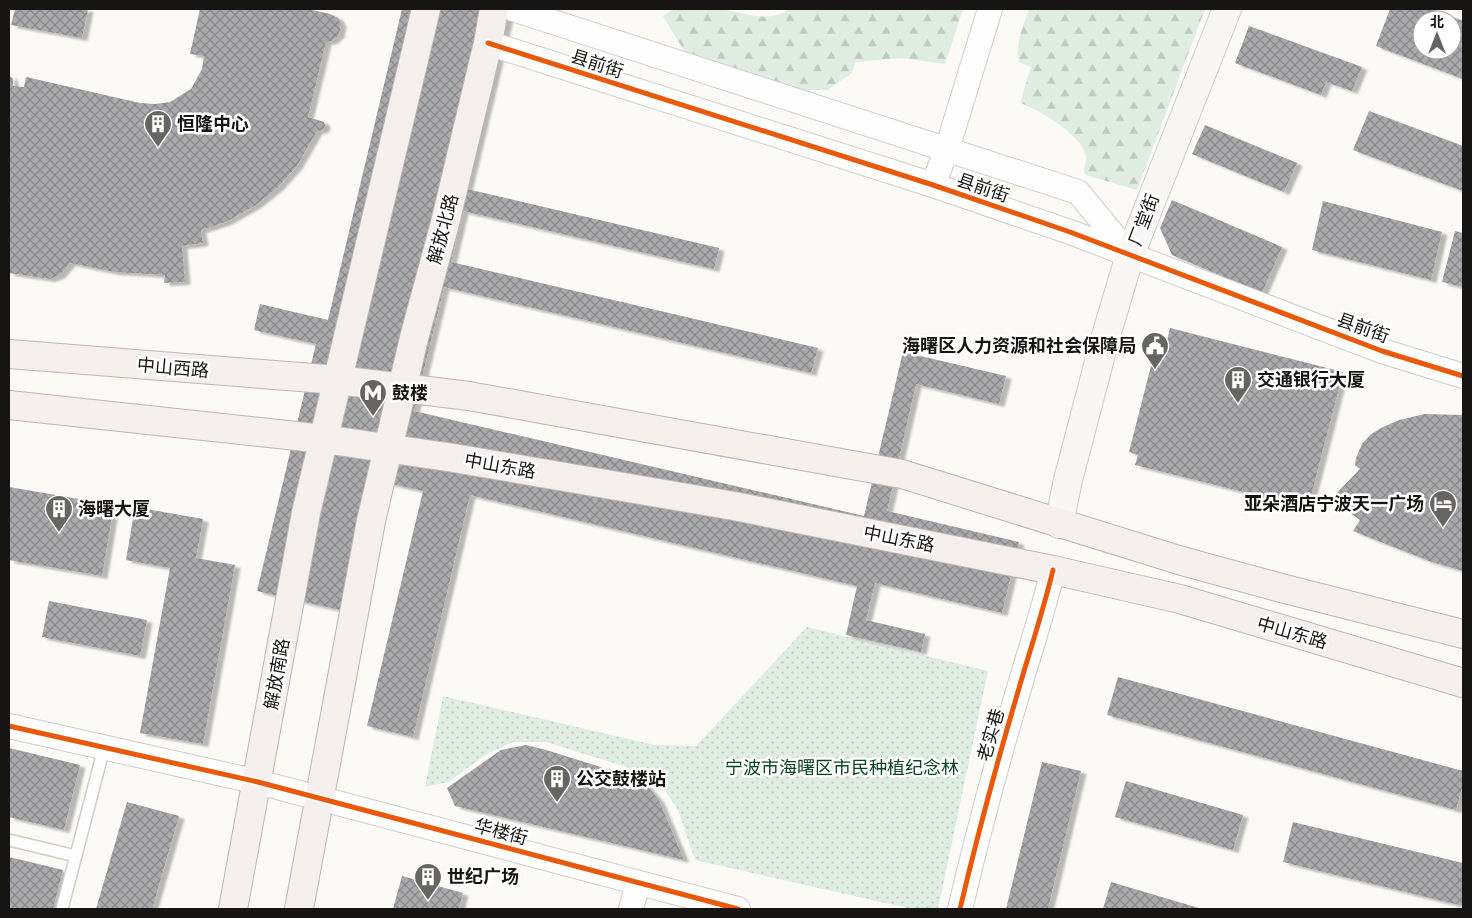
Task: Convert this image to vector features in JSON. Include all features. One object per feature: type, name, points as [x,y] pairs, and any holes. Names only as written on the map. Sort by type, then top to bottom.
[{"type":"main road","points":[[9,405],[324,439],[426,9]]},
{"type":"main road","name":"解放北路","points":[[387,448],[445,223],[488,43],[494,9]]},
{"type":"main road","name":"中山西路","points":[[9,354],[338,380]]},
{"type":"main road","points":[[338,380],[403,387],[498,401],[902,474],[1182,561],[1463,634]]},
{"type":"main road","name":"中山东路","points":[[324,439],[734,506],[1053,570],[1180,599],[1463,683]]},
{"type":"main road","name":"解放南路","points":[[233,909],[258,782],[306,513],[324,439]]},
{"type":"main road","points":[[299,909],[371,521],[387,448]]},
{"type":"street","name":"县前街","points":[[513,9],[1078,192],[1130,255]]},
{"type":"street","points":[[933,185],[947,150],[990,9]]},
{"type":"street","name":"厂堂街","points":[[1059,524],[1068,480],[1104,339],[1130,255],[1227,9]]},
{"type":"street","name":"县前街","points":[[488,43],[933,185],[1070,232],[1382,351],[1463,376]]},
{"type":"street","name":"老实巷","points":[[960,909],[981,822],[1017,694],[1039,627],[1053,570]]},
{"type":"street","name":"华楼街","points":[[9,726],[258,782],[738,909]]},
{"type":"street","points":[[631,909],[638,883]]},
{"type":"lane","points":[[62,909],[104,748]]},
{"type":"lane","points":[[9,840],[76,856]]},
{"type":"green space","points":[[711,8],[762,17],[780,14],[790,9],[963,9],[945,64],[901,58],[855,62],[852,73],[827,90],[797,90],[692,64],[663,16],[673,9]]},
{"type":"green space","points":[[1029,9],[1205,9],[1137,190],[1086,175],[1084,172],[1086,156],[1077,140],[1059,124],[1020,103],[1031,67],[1019,62],[1018,55],[1020,35]]},
{"type":"green space","name":"宁波市海曙区市民种植纪念林","points":[[807,627],[988,671],[938,909],[912,909],[695,860],[678,810],[655,776],[546,742],[513,742],[487,754],[448,782],[425,787],[443,696],[655,745],[696,746]]},
{"type":"building","points":[[15,9],[88,9],[82,38],[11,25]]},
{"type":"building","name":"恒隆中心","points":[[200,9],[307,9],[330,14],[338,18],[341,24],[339,35],[332,41],[326,42],[308,117],[324,122],[325,126],[323,130],[317,131],[297,166],[278,187],[256,205],[226,222],[201,230],[203,243],[182,246],[185,282],[164,283],[165,275],[114,272],[70,263],[60,275],[50,279],[9,273],[9,75],[13,79],[13,86],[24,87],[26,77],[140,103],[170,102],[191,89],[202,69],[204,56],[190,54]]},
{"type":"building","name":"鼓楼","points":[[402,9],[510,9],[467,189],[719,248],[714,269],[463,211],[451,262],[818,348],[811,373],[444,287],[414,411],[864,516],[903,352],[1006,376],[999,404],[916,384],[887,511],[1019,542],[1002,613],[875,583],[866,620],[925,634],[921,652],[846,635],[857,586],[470,495],[413,737],[367,726],[423,491],[375,480],[344,611],[257,591],[316,344],[254,330],[260,304],[328,320]]},
{"type":"building","points":[[1390,9],[1435,10],[1412,10],[1412,60],[1376,46]]},
{"type":"building","points":[[1462,21],[1463,21],[1463,79],[1413,60],[1462,60]]},
{"type":"building","points":[[1249,26],[1362,67],[1352,91],[1326,82],[1321,95],[1235,63]]},
{"type":"building","points":[[1369,111],[1463,146],[1463,191],[1353,150]]},
{"type":"building","points":[[1205,125],[1297,163],[1284,192],[1192,154]]},
{"type":"building","points":[[1172,200],[1282,247],[1262,293],[1172,255],[1160,228]]},
{"type":"building","points":[[1323,201],[1442,232],[1431,280],[1312,250]]},
{"type":"building","points":[[1455,231],[1463,233],[1463,287],[1442,282]]},
{"type":"building","name":"交通银行大厦","points":[[1170,328],[1343,372],[1308,508],[1135,465],[1138,455],[1129,452],[1153,358],[1162,360]]},
{"type":"building","points":[[1425,414],[1463,415],[1463,571],[1429,561],[1353,531],[1360,520],[1331,499],[1360,469],[1355,465],[1356,458],[1362,444],[1370,435],[1399,420]]},
{"type":"building","name":"海曙大厦","points":[[9,487],[114,505],[102,576],[9,560]]},
{"type":"building","points":[[135,507],[203,519],[196,558],[235,565],[203,744],[140,733],[170,568],[126,560]]},
{"type":"building","points":[[49,601],[147,620],[140,656],[42,637]]},
{"type":"building","points":[[1118,677],[1463,771],[1463,784],[1456,810],[1107,715]]},
{"type":"building","name":"公交鼓楼站","points":[[526,745],[642,780],[659,800],[684,860],[455,806],[447,788],[501,750]]},
{"type":"building","points":[[9,748],[80,765],[64,830],[9,817]]},
{"type":"building","points":[[1042,762],[1081,771],[1048,909],[1006,909]]},
{"type":"building","points":[[1126,781],[1243,815],[1233,850],[1115,817]]},
{"type":"building","points":[[127,802],[179,816],[152,909],[96,909]]},
{"type":"building","points":[[1293,822],[1463,863],[1463,906],[1283,862]]},
{"type":"building","points":[[9,857],[63,870],[53,909],[9,909]]},
{"type":"building","name":"世纪广场","points":[[402,876],[463,893],[459,909],[393,909]]},
{"type":"building","points":[[1111,882],[1202,909],[1103,909]]},
{"type":"cycle path","points":[[488,43],[933,185],[1070,232],[1382,351],[1463,376]]},
{"type":"cycle path","points":[[960,909],[994,775],[1053,570]]},
{"type":"cycle path","points":[[9,726],[258,782],[738,909]]},
{"type":"place","name":"恒隆中心","points":[[158,148]]},
{"type":"place","name":"海曙区人力资源和社会保障局","points":[[1155,370]]},
{"type":"place","name":"交通银行大厦","points":[[1238,404]]},
{"type":"place","name":"鼓楼","points":[[373,417]]},
{"type":"place","name":"亚朵酒店宁波天一广场","points":[[1443,528]]},
{"type":"place","name":"海曙大厦","points":[[59,533]]},
{"type":"place","name":"公交鼓楼站","points":[[557,803]]},
{"type":"place","name":"世纪广场","points":[[428,901]]}]
